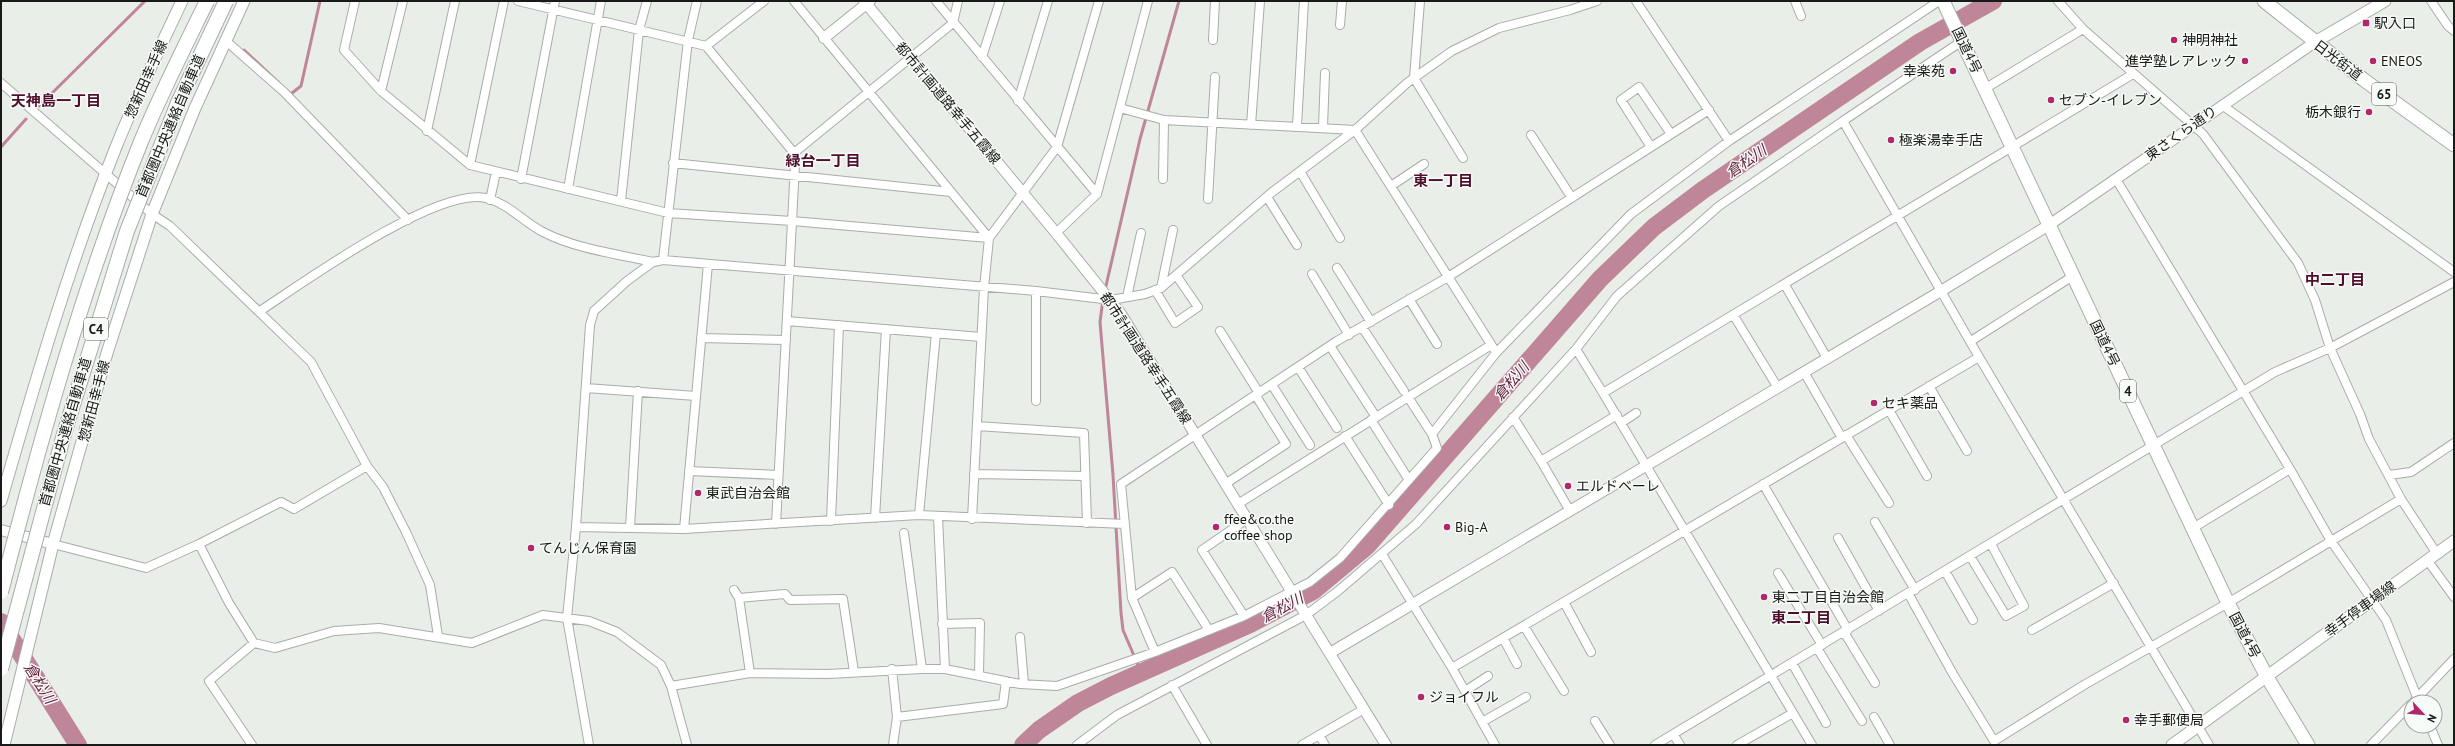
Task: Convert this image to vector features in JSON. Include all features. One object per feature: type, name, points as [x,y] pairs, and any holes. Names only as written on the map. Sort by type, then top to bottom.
[{"type":"highway","name":"首都圏中央連絡自動車道","points":[[1,592],[27,490],[71,342],[111,222],[141,143],[207,1]]},
{"type":"highway","name":"首都圏中央連絡自動車道","points":[[1,669],[64,434],[127,231],[178,103],[226,1]]},
{"type":"main road","name":"惣新田幸手線","points":[[1,501],[56,316],[106,174],[138,94],[182,1]]},
{"type":"main road","name":"惣新田幸手線","points":[[4,745],[53,544],[107,353],[152,214],[195,108],[244,1]]},
{"type":"main road","name":"日光街道","points":[[2264,1],[2315,42],[2454,145]]},
{"type":"main road","points":[[2315,42],[2385,1]]},
{"type":"main road","name":"国道4号","points":[[1946,6],[1986,88],[2048,225],[2228,603],[2267,677],[2308,745]]},
{"type":"main road","name":"幸手停車場線","points":[[2172,745],[2454,541]]},
{"type":"street","points":[[355,1],[344,50],[381,91],[427,132],[470,165],[521,179],[668,213],[792,221],[989,238]]},
{"type":"street","points":[[381,91],[403,1]]},
{"type":"street","points":[[427,132],[455,1]]},
{"type":"street","points":[[470,165],[504,1]]},
{"type":"street","points":[[518,1],[554,5],[597,20],[688,40],[706,46],[794,153],[795,175],[776,524]]},
{"type":"street","points":[[568,189],[601,1]]},
{"type":"street","points":[[621,201],[639,30],[647,1]]},
{"type":"street","points":[[663,260],[688,40],[697,1]]},
{"type":"street","points":[[706,46],[764,1]]},
{"type":"street","points":[[794,1],[989,238]]},
{"type":"street","points":[[936,1],[1097,194]]},
{"type":"street","points":[[794,153],[953,23],[958,1]]},
{"type":"street","points":[[982,57],[1000,1]]},
{"type":"street","points":[[1018,100],[1048,1]]},
{"type":"street","points":[[972,519],[981,337],[989,238],[1057,147],[1099,1]]},
{"type":"street","points":[[1056,232],[1097,194],[1148,1]]},
{"type":"street","points":[[1213,40],[1215,1]]},
{"type":"street","points":[[1251,125],[1260,1]]},
{"type":"street","points":[[1297,126],[1304,1]]},
{"type":"street","points":[[1340,25],[1342,1]]},
{"type":"street","points":[[1420,1],[1414,78],[1463,158]]},
{"type":"street","points":[[260,311],[390,228],[463,197],[490,200],[505,204],[542,232],[585,246],[653,262],[663,260],[984,288],[1036,291],[1111,300],[1126,297],[1158,289],[1267,197],[1301,173],[1355,130],[1414,78],[1452,51],[1498,28],[1570,10],[1597,1]]},
{"type":"street","points":[[1636,1],[1730,140]]},
{"type":"street","points":[[1795,1],[1801,16]]},
{"type":"street","points":[[1432,434],[1496,353],[1630,214],[1730,140],[1939,1]]},
{"type":"street","points":[[2058,1],[2083,29],[2203,134],[2298,263],[2315,300],[2330,348],[2360,414],[2369,439],[2453,595]]},
{"type":"street","points":[[2432,1],[2448,26],[2454,31]]},
{"type":"street","points":[[824,38],[867,2]]},
{"type":"street","name":"都市計画道路幸手五霞線","points":[[867,2],[910,58],[1111,300],[1386,745]]},
{"type":"street","points":[[521,179],[554,5]]},
{"type":"street","points":[[1986,88],[2083,29]]},
{"type":"street","points":[[1077,745],[1117,715],[1305,612],[1382,554],[1416,524],[1576,349],[1617,296],[1719,206],[1843,121],[1960,36]]},
{"type":"street","points":[[225,40],[284,92],[408,220]]},
{"type":"street","name":"東さくら通り","points":[[1330,653],[1941,291],[2048,225],[2193,124],[2315,42]]},
{"type":"street","points":[[1323,127],[1325,73]]},
{"type":"street","points":[[1603,393],[1734,316],[2133,74]]},
{"type":"street","points":[[1208,199],[1215,77]]},
{"type":"street","points":[[1,83],[152,214],[170,226],[260,311],[311,362],[368,466],[383,487],[430,585],[438,636]]},
{"type":"street","points":[[1651,147],[1621,100],[1639,87],[1671,134]]},
{"type":"street","points":[[2222,105],[2454,272]]},
{"type":"street","points":[[1120,108],[1164,120],[1323,127],[1355,130]]},
{"type":"street","points":[[1155,652],[1132,598],[1122,484],[1330,346],[1448,277],[1709,110]]},
{"type":"street","points":[[1163,179],[1164,120]]},
{"type":"street","points":[[1843,121],[1979,357],[2209,745]]},
{"type":"street","points":[[1355,130],[1496,353]]},
{"type":"street","points":[[1531,135],[1572,198]]},
{"type":"street","points":[[674,163],[951,192]]},
{"type":"street","points":[[1391,186],[1424,164]]},
{"type":"street","points":[[490,200],[496,172]]},
{"type":"street","points":[[1301,173],[1340,238]]},
{"type":"street","points":[[2116,179],[2290,469],[2331,541],[2386,620],[2414,694]]},
{"type":"street","points":[[1267,197],[1297,245]]},
{"type":"street","points":[[1173,230],[1158,289],[1175,323],[1198,307],[1176,275]]},
{"type":"street","points":[[1126,297],[1140,233]]},
{"type":"street","points":[[589,745],[567,618],[576,527],[590,325],[594,310],[627,281],[653,262]]},
{"type":"street","points":[[684,529],[708,264]]},
{"type":"street","points":[[1337,268],[1371,322]]},
{"type":"street","points":[[1312,274],[1349,335]]},
{"type":"street","points":[[1971,341],[2073,276]]},
{"type":"street","points":[[1655,745],[2065,500],[2275,372],[2330,348],[2454,282]]},
{"type":"street","points":[[1785,285],[1827,358]]},
{"type":"street","points":[[1036,291],[1036,402]]},
{"type":"street","points":[[1409,299],[1437,344]]},
{"type":"street","points":[[1734,316],[1778,388]]},
{"type":"street","points":[[787,321],[981,337]]},
{"type":"street","points":[[831,521],[839,325]]},
{"type":"street","points":[[671,686],[750,673],[828,674],[892,669],[945,669],[1024,684],[1057,686],[1155,652],[1244,616],[1293,593],[1310,582],[1340,558],[1437,448],[1432,434],[1362,326]]},
{"type":"street","points":[[875,518],[886,329]]},
{"type":"street","points":[[1220,331],[1286,444],[1225,484]]},
{"type":"street","points":[[919,515],[936,333]]},
{"type":"street","points":[[701,338],[786,340]]},
{"type":"street","points":[[1238,504],[1374,418],[1406,394],[1491,345]]},
{"type":"street","points":[[1330,346],[1374,418],[1409,480]]},
{"type":"street","points":[[1576,349],[1647,465],[1684,531],[1812,745]]},
{"type":"street","points":[[1452,668],[1979,357]]},
{"type":"street","points":[[1298,368],[1337,428]]},
{"type":"street","points":[[1804,372],[1844,436],[1889,503]]},
{"type":"street","points":[[1272,385],[1310,445]]},
{"type":"street","points":[[1929,386],[1967,451]]},
{"type":"street","points":[[586,388],[696,396]]},
{"type":"street","points":[[630,528],[638,392]]},
{"type":"street","points":[[1889,410],[1927,476]]},
{"type":"street","points":[[1621,423],[1636,414]]},
{"type":"street","points":[[1540,462],[1616,416]]},
{"type":"street","points":[[1513,417],[1570,510]]},
{"type":"street","points":[[977,426],[1084,433],[1087,523]]},
{"type":"street","points":[[1345,436],[1389,504]]},
{"type":"street","points":[[2389,476],[2411,472],[2454,443]]},
{"type":"street","points":[[1,530],[146,568],[200,544],[280,502],[294,509],[368,466]]},
{"type":"street","points":[[2193,528],[2290,469]]},
{"type":"street","points":[[689,471],[778,475]]},
{"type":"street","points":[[974,474],[1085,476]]},
{"type":"street","points":[[1763,484],[1875,683]]},
{"type":"street","points":[[1875,522],[1953,674],[1991,743],[2084,685],[2228,603],[2401,498]]},
{"type":"street","points":[[576,527],[684,529],[919,515],[972,519],[1125,524]]},
{"type":"street","points":[[938,517],[945,669]]},
{"type":"street","points":[[1244,616],[1202,550],[1247,519]]},
{"type":"street","points":[[904,532],[922,669]]},
{"type":"street","points":[[1838,538],[1879,611]]},
{"type":"street","points":[[200,544],[229,603],[254,643],[275,648],[334,631],[379,628],[438,636],[472,643],[543,615],[589,620],[617,632],[661,665],[671,686],[687,745]]},
{"type":"street","points":[[1970,556],[2006,616],[2024,606],[1991,544]]},
{"type":"street","points":[[1382,554],[1452,668],[1495,745]]},
{"type":"street","points":[[1945,571],[1973,620]]},
{"type":"street","points":[[1132,598],[1172,572],[1209,630]]},
{"type":"street","points":[[1778,573],[1862,721]]},
{"type":"street","points":[[2032,630],[2114,583]]},
{"type":"street","points":[[734,590],[739,598],[750,673]]},
{"type":"street","points":[[739,598],[785,594],[790,600],[843,599],[854,672]]},
{"type":"street","points":[[1564,602],[1591,652]]},
{"type":"street","points":[[942,624],[980,624],[980,675]]},
{"type":"street","points":[[1524,626],[1564,691]]},
{"type":"street","points":[[1020,637],[1024,684]]},
{"type":"street","points":[[1503,638],[1517,664]]},
{"type":"street","points":[[252,745],[209,681],[254,643]]},
{"type":"street","points":[[2423,694],[2454,659]]},
{"type":"street","points":[[1792,663],[1826,723]]},
{"type":"street","points":[[892,669],[897,717],[893,745]]},
{"type":"street","points":[[1465,691],[1488,676]]},
{"type":"street","points":[[897,717],[1003,704],[1006,681]]},
{"type":"street","points":[[1172,685],[1207,745]]},
{"type":"street","points":[[1482,722],[1526,697]]},
{"type":"street","points":[[1302,745],[1364,709]]},
{"type":"street","points":[[2371,745],[2403,712]]},
{"type":"street","points":[[1737,745],[1793,713]]},
{"type":"street","points":[[1874,717],[1890,745]]},
{"type":"street","points":[[1595,721],[1610,745]]},
{"type":"street","points":[[1673,734],[1680,745]]},
{"type":"street","points":[[2433,734],[2438,745]]},
{"type":"street","points":[[1319,735],[1325,745]]},
{"type":"waterway","points":[[39,106],[145,1]]},
{"type":"waterway","points":[[292,93],[301,86],[320,1]]},
{"type":"waterway","points":[[1105,290],[1140,139],[1179,1]]},
{"type":"waterway","name":"倉松川","points":[[1023,745],[1039,730],[1078,703],[1111,686],[1250,624],[1313,591],[1367,546],[1600,279],[1654,227],[1703,190],[1920,42],[1993,1]]},
{"type":"waterway","points":[[244,50],[278,82]]},
{"type":"waterway","points":[[1,147],[26,119]]},
{"type":"waterway","points":[[1103,299],[1100,322],[1113,475],[1121,613],[1123,630],[1141,672]]},
{"type":"waterway","name":"倉松川","points":[[1,622],[78,745]]},
{"type":"place","name":"駅入口","points":[[2366,23]]},
{"type":"place","name":"神明神社","points":[[2174,40]]},
{"type":"place","name":"進学塾レアレック","points":[[2245,61]]},
{"type":"place","name":"ENEOS","points":[[2373,61]]},
{"type":"place","name":"幸楽苑","points":[[1953,71]]},
{"type":"place","name":"セブン-イレブン","points":[[2051,100]]},
{"type":"place","name":"栃木銀行","points":[[2369,112]]},
{"type":"place","name":"極楽湯幸手店","points":[[1891,140]]},
{"type":"place","name":"セキ薬品","points":[[1874,403]]},
{"type":"place","name":"エルドベーレ","points":[[1568,486]]},
{"type":"place","name":"東武自治会館","points":[[698,493]]},
{"type":"place","name":"ffee&co.the coffee shop","points":[[1216,527]]},
{"type":"place","name":"Big-A","points":[[1447,527]]},
{"type":"place","name":"てんじん保育園","points":[[531,548]]},
{"type":"place","name":"東二丁目自治会館","points":[[1764,597]]},
{"type":"place","name":"ジョイフル","points":[[1421,697]]},
{"type":"place","name":"幸手郵便局","points":[[2126,720]]},
{"type":"district","name":"天神島一丁目","points":[[56,100]]},
{"type":"district","name":"緑台一丁目","points":[[823,160]]},
{"type":"district","name":"東一丁目","points":[[1443,180]]},
{"type":"district","name":"中二丁目","points":[[2335,279]]},
{"type":"district","name":"東二丁目","points":[[1801,617]]}]
